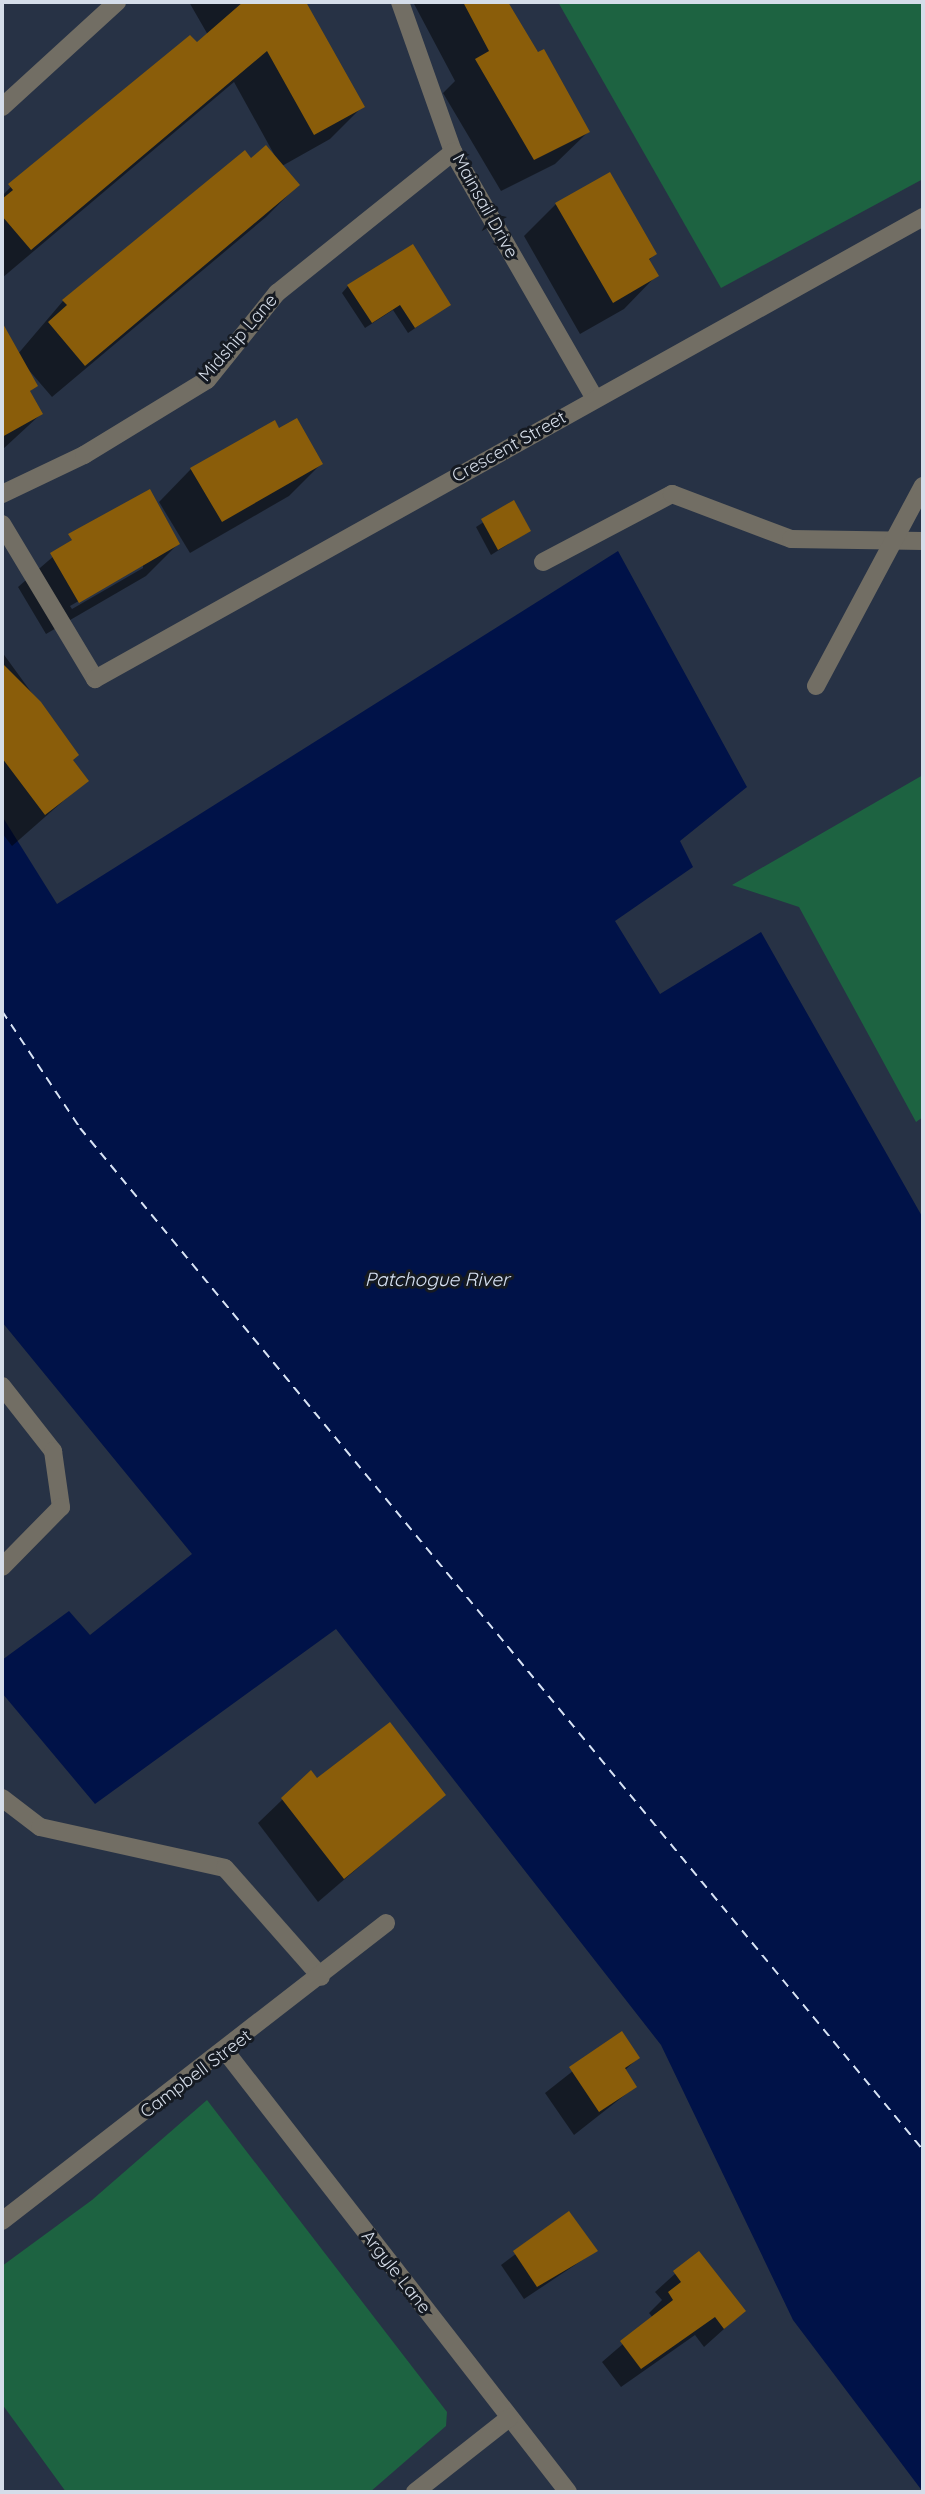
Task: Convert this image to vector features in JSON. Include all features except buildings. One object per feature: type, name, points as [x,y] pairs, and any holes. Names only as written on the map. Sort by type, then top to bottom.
[{"type":"street","points":[[2,107],[117,2]]},
{"type":"street","name":"Mainsail Drive","points":[[400,2],[453,152],[595,399]]},
{"type":"street","name":"Midship Lane","points":[[2,494],[84,454],[206,380],[277,293],[453,152]]},
{"type":"street","name":"Crescent Street","points":[[2,524],[95,680],[923,217]]},
{"type":"street","points":[[816,686],[923,486]]},
{"type":"street","points":[[543,562],[672,494],[790,539],[923,541]]},
{"type":"street","points":[[2,1386],[53,1451],[61,1507],[2,1567]]},
{"type":"street","points":[[2,1798],[40,1827],[225,1868],[321,1977]]},
{"type":"street","name":"Campbell Street","points":[[2,2221],[226,2052],[386,1923]]},
{"type":"street","name":"Argyle Lane","points":[[226,2052],[568,2492]]},
{"type":"street","points":[[415,2492],[509,2418]]},
{"type":"green space","points":[[558,2],[923,2],[923,179],[721,288]]},
{"type":"green space","points":[[923,775],[923,1117],[916,1122],[799,907],[732,885]]},
{"type":"green space","points":[[207,2100],[447,2412],[446,2426],[370,2492],[66,2492],[2,2404],[2,2266],[92,2200]]},
{"type":"water","name":"Patchogue River","points":[[618,551],[747,787],[680,841],[693,867],[615,921],[660,994],[761,932],[923,1218],[923,2492],[793,2320],[661,2045],[336,1629],[95,1804],[2,1693],[2,1660],[69,1611],[90,1635],[192,1554],[2,1322],[2,816],[57,904]]},
{"type":"ferry route","points":[[2,1011],[80,1128],[923,2150]]}]
